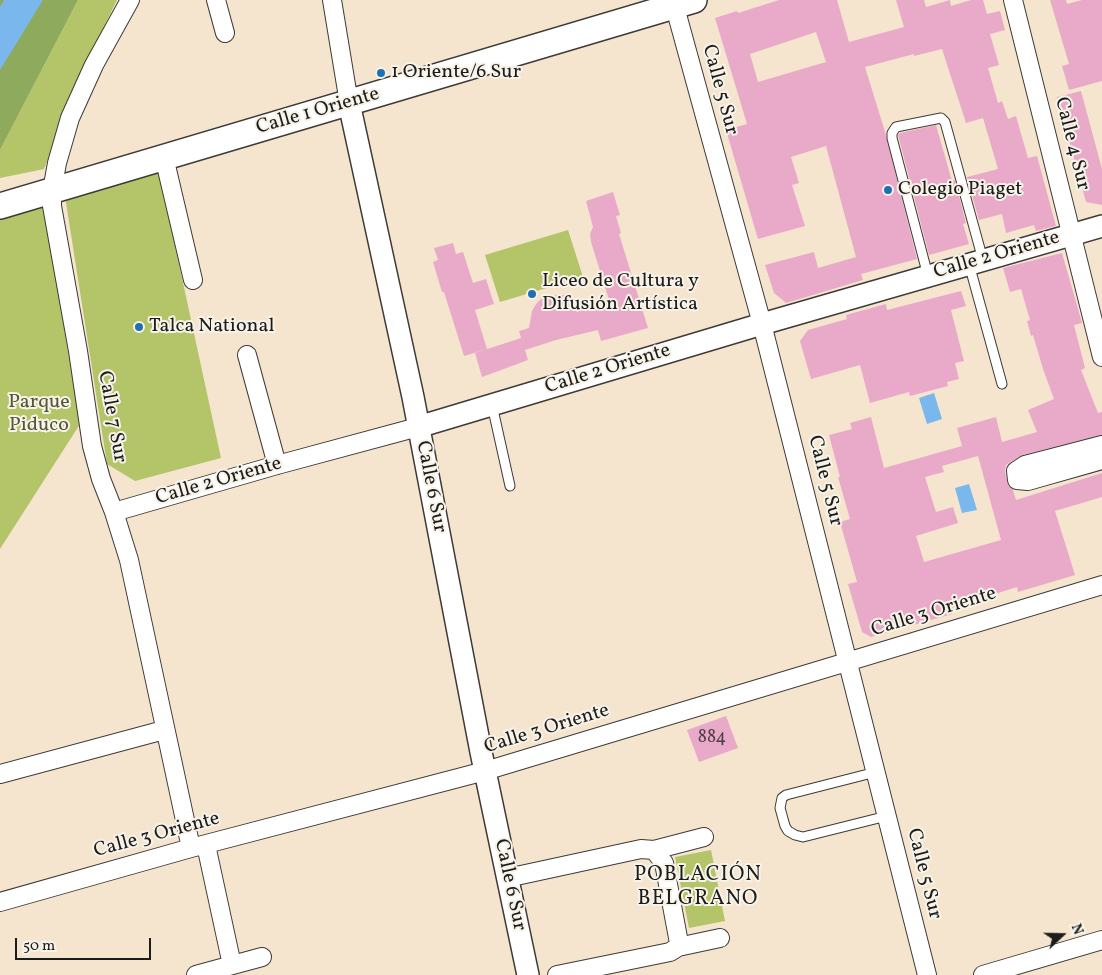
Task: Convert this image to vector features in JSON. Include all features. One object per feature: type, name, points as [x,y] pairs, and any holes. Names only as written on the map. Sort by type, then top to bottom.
[{"type":"main road","name":"Calle 1 Oriente","points":[[0,206],[349,103],[680,2]]},
{"type":"street","name":"Calle 7 Sur","points":[[130,0],[94,65],[70,118],[57,163],[52,191],[52,206],[78,351],[92,446],[128,560],[164,730],[232,965]]},
{"type":"street","points":[[216,0],[225,33]]},
{"type":"street","name":"Calle 6 Sur","points":[[332,0],[349,103],[413,397],[485,771],[528,975]]},
{"type":"street","name":"Calle 4 Sur","points":[[1013,0],[1102,357]]},
{"type":"street","name":"Calle 5 Sur","points":[[680,2],[927,975]]},
{"type":"street","points":[[164,157],[193,280]]},
{"type":"street","name":"Calle 2 Oriente","points":[[114,512],[418,427],[762,324],[1102,226]]},
{"type":"street","points":[[247,355],[277,465]]},
{"type":"street","points":[[1102,444],[1025,465],[1016,471],[1017,480],[1028,482],[1102,460]]},
{"type":"street","name":"Calle 3 Oriente","points":[[0,902],[198,846],[485,771],[1102,585]]},
{"type":"street","points":[[0,774],[164,730]]},
{"type":"street","points":[[507,878],[641,849],[654,850],[704,837]]},
{"type":"street","points":[[654,850],[664,863],[679,943],[678,947]]},
{"type":"street","points":[[558,975],[670,952],[678,947],[720,938]]},
{"type":"street","points":[[983,975],[1102,940]]},
{"type":"street","points":[[196,975],[262,957]]},
{"type":"lane","points":[[928,276],[892,133],[896,126],[941,118],[945,122],[1002,384]]},
{"type":"lane","points":[[492,405],[510,486]]},
{"type":"lane","points":[[876,772],[786,795],[782,798],[780,808],[784,826],[795,836],[802,836],[887,816]]},
{"type":"green space","points":[[0,0],[78,0],[0,150]]},
{"type":"green space","points":[[78,0],[117,0],[85,65],[44,169],[0,178],[0,150]]},
{"type":"green space","name":"Talca National","points":[[159,172],[221,458],[135,481],[107,464],[65,196]]},
{"type":"green space","name":"Parque Piduco","points":[[43,201],[80,424],[0,549],[0,212]]},
{"type":"green space","points":[[568,230],[583,277],[500,302],[485,255]]},
{"type":"green space","points":[[711,850],[725,921],[689,928],[675,857]]},
{"type":"water","points":[[4,0],[43,0],[0,70],[0,7]]},
{"type":"water","points":[[934,393],[942,419],[927,424],[919,398]]},
{"type":"water","points":[[969,484],[977,510],[962,513],[955,488]]},
{"type":"building","points":[[779,0],[837,0],[849,42],[904,27],[896,0],[924,0],[926,7],[950,0],[951,6],[971,0],[983,0],[987,14],[1000,11],[1005,30],[990,34],[999,65],[988,68],[998,103],[1002,101],[1008,119],[1016,116],[1028,158],[1037,156],[1056,226],[1036,231],[1034,225],[1006,233],[1002,214],[979,220],[967,177],[998,169],[983,118],[966,123],[942,49],[914,56],[914,54],[865,67],[886,135],[917,259],[861,274],[863,280],[786,303],[774,293],[765,265],[814,252],[818,268],[856,257],[826,146],[791,157],[799,183],[792,185],[805,226],[758,239],[726,130],[747,124],[715,18],[737,11],[738,13]],"holes":[[[816,32],[826,62],[758,82],[750,54]]]},
{"type":"building","points":[[1050,0],[1066,0],[1067,4],[1082,0],[1102,0],[1102,81],[1069,90],[1062,66],[1069,64]]},
{"type":"building","points":[[1081,91],[1102,169],[1102,205],[1086,202],[1057,97]]},
{"type":"building","points":[[936,125],[952,181],[955,180],[966,223],[963,224],[969,244],[929,255],[898,135]]},
{"type":"building","points":[[613,192],[620,215],[616,216],[621,233],[619,234],[648,328],[601,341],[598,330],[556,340],[525,350],[528,360],[482,377],[475,353],[521,338],[524,348],[519,331],[529,328],[532,311],[541,299],[548,295],[564,295],[572,299],[584,311],[610,303],[591,242],[590,234],[593,227],[586,201]]},
{"type":"building","points":[[453,243],[456,254],[463,252],[473,283],[486,279],[494,304],[475,310],[487,349],[464,356],[433,262],[438,260],[434,248]]},
{"type":"building","points":[[1062,253],[1082,323],[1074,325],[1085,368],[1081,370],[1098,413],[1102,412],[1102,435],[1022,455],[1006,465],[1005,472],[1008,485],[1013,490],[1016,500],[1102,473],[1102,497],[1055,511],[1075,575],[1018,592],[1017,587],[951,608],[952,614],[871,637],[862,632],[848,584],[857,582],[840,522],[850,519],[829,435],[852,429],[850,423],[871,417],[884,468],[962,446],[957,428],[996,417],[1002,442],[1037,432],[1028,410],[1054,399],[1033,335],[1031,336],[1027,321],[1030,320],[1021,289],[1010,292],[1003,268]],"holes":[[[978,456],[1001,540],[924,562],[916,536],[958,523],[953,507],[936,512],[925,477],[944,472],[942,466]]]},
{"type":"building","points":[[961,291],[966,306],[951,310],[964,361],[955,363],[959,379],[947,382],[948,386],[910,396],[909,392],[870,403],[860,365],[811,379],[800,341],[808,330],[847,319],[846,315],[886,304],[887,310]]},
{"type":"building","points":[[726,716],[738,748],[699,762],[687,730]]},
{"type":"place","name":"1 Oriente/6 Sur","points":[[381,73]]},
{"type":"place","name":"Colegio Piaget","points":[[888,190]]},
{"type":"place","name":"Liceo de Cultura y Difusión Artística","points":[[532,294]]},
{"type":"place","name":"Talca National","points":[[139,327]]},
{"type":"district","name":"POBLACIÓN BELGRANO","points":[[698,888]]}]
